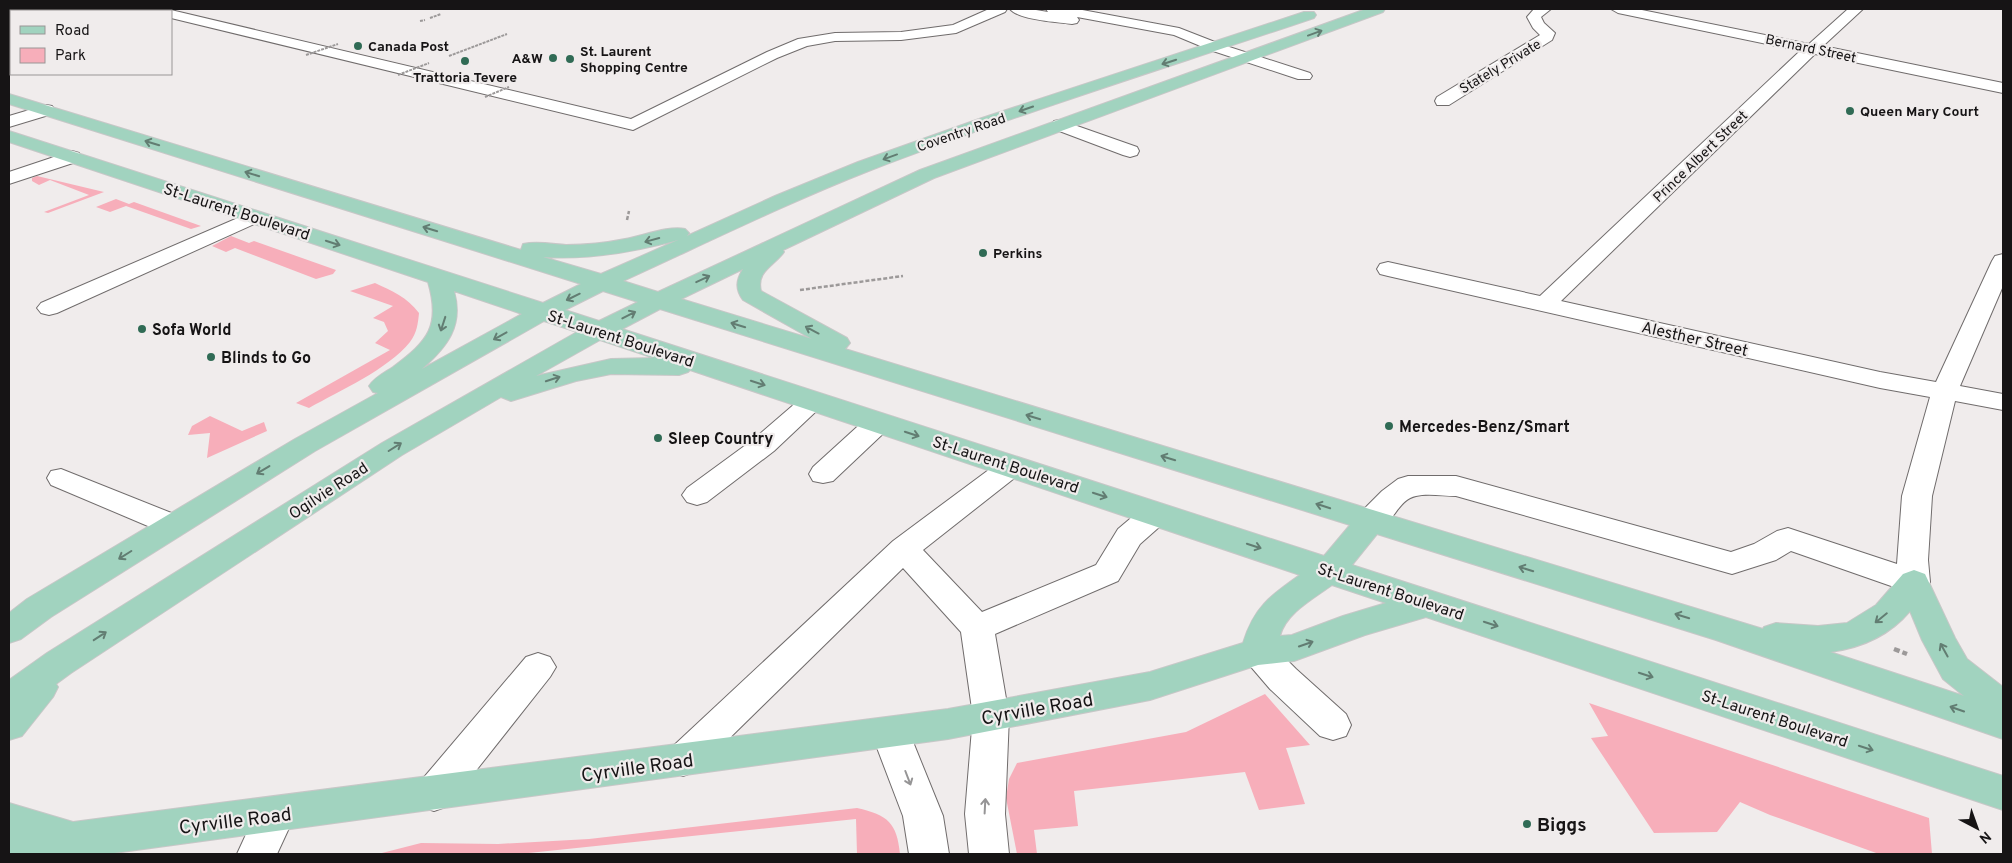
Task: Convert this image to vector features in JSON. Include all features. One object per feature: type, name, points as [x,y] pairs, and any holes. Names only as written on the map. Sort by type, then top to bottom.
[{"type":"main road","name":"Coventry Road","points":[[659,300],[927,174],[1378,9]]},
{"type":"main road","name":"Coventry Road","points":[[603,282],[782,200],[856,170],[977,126],[1320,12]]},
{"type":"main road","points":[[9,99],[1728,631],[2003,724]]},
{"type":"main road","name":"St-Laurent Boulevard","points":[[9,136],[2003,793]]},
{"type":"main road","points":[[9,152],[67,155]]},
{"type":"main road","points":[[143,180],[198,157]]},
{"type":"main road","points":[[477,244],[562,252],[602,250],[653,240],[782,200]]},
{"type":"main road","points":[[848,210],[767,255],[751,275],[747,290],[757,300],[902,376]]},
{"type":"main road","points":[[305,445],[400,373],[432,344],[440,332],[446,312],[438,277]]},
{"type":"main road","points":[[9,630],[172,525],[305,445],[542,312],[603,282]]},
{"type":"main road","name":"Ogilvie Road","points":[[9,698],[59,663],[383,454],[599,330],[659,300]]},
{"type":"main road","points":[[457,410],[561,376],[602,367],[630,365],[712,368]]},
{"type":"main road","points":[[1258,652],[1266,624],[1285,602],[1330,570],[1370,521]]},
{"type":"main road","points":[[1728,631],[1802,639],[1835,640],[1870,626],[1885,616],[1914,582],[1939,640],[1955,669],[2003,707]]},
{"type":"main road","name":"Cyrville Road","points":[[9,849],[434,794],[890,732],[991,716],[1150,686],[1258,652],[1294,648],[1355,625],[1428,604]]},
{"type":"main road","points":[[9,725],[59,663]]},
{"type":"main road","points":[[9,821],[76,840]]},
{"type":"street","points":[[172,14],[633,125],[790,46],[835,37],[901,36],[956,29],[1000,9]]},
{"type":"street","points":[[1016,9],[1142,32],[1184,43],[1215,47]]},
{"type":"street","points":[[1053,9],[1166,29],[1304,76]]},
{"type":"street","name":"Stately Private","points":[[1443,101],[1548,37],[1548,34],[1538,26],[1534,17],[1536,13],[1544,9]]},
{"type":"street","name":"Bernard Street","points":[[1618,9],[2003,88]]},
{"type":"street","name":"Prince Albert Street","points":[[1545,304],[1812,48],[1856,9]]},
{"type":"street","points":[[9,122],[46,110]]},
{"type":"street","points":[[1060,125],[1130,151]]},
{"type":"street","points":[[9,178],[67,155]]},
{"type":"street","points":[[49,308],[254,216]]},
{"type":"street","points":[[1370,521],[1392,498],[1408,486],[1456,486],[1732,563],[1765,552],[1788,539],[1914,582],[1912,560],[1917,496],[1945,391],[2003,261]]},
{"type":"street","name":"Alesther Street","points":[[1388,268],[1880,380],[2003,402]]},
{"type":"street","points":[[697,495],[764,445],[814,401]]},
{"type":"street","points":[[823,474],[878,422]]},
{"type":"street","points":[[682,760],[904,549],[1012,466]]},
{"type":"street","points":[[60,478],[172,525]]},
{"type":"street","points":[[977,628],[1107,573],[1130,538],[1155,514]]},
{"type":"street","points":[[904,549],[977,628],[991,716],[985,814],[989,854]]},
{"type":"street","points":[[1258,652],[1283,679],[1333,724]]},
{"type":"street","points":[[434,794],[538,667]]},
{"type":"street","points":[[890,732],[923,816],[929,854]]},
{"type":"street","points":[[257,854],[275,815]]},
{"type":"path","points":[[430,18],[441,14]]},
{"type":"path","points":[[420,22],[426,20]]},
{"type":"path","points":[[445,58],[507,34]]},
{"type":"path","points":[[306,54],[338,44]]},
{"type":"path","points":[[398,75],[436,61]]},
{"type":"path","points":[[485,97],[509,87]]},
{"type":"path","points":[[795,291],[903,276]]},
{"type":"green space","points":[[37,176],[104,192],[48,213],[44,212],[89,195],[50,180],[39,185],[32,181],[32,178]]},
{"type":"green space","points":[[116,199],[129,204],[134,202],[201,226],[191,229],[126,206],[110,212],[96,207]]},
{"type":"green space","points":[[231,236],[249,243],[254,241],[336,270],[333,274],[316,279],[235,248],[226,252],[212,246]]},
{"type":"green space","points":[[375,283],[404,299],[419,313],[417,328],[412,339],[389,362],[349,387],[309,408],[296,403],[390,350],[375,343],[388,331],[384,322],[373,318],[393,306],[350,291]]},
{"type":"green space","points":[[210,416],[242,431],[264,422],[267,431],[207,458],[210,433],[188,435],[192,426]]},
{"type":"green space","points":[[1265,694],[1310,745],[1286,748],[1305,804],[1259,810],[1245,772],[1074,791],[1078,826],[1034,830],[1037,854],[1017,854],[1006,798],[1009,779],[1017,763],[1186,732]]},
{"type":"green space","points":[[1589,703],[1929,818],[1932,854],[1879,854],[1770,815],[1740,802],[1717,832],[1654,833],[1591,738],[1608,736]]},
{"type":"green space","points":[[857,808],[883,817],[889,822],[899,843],[900,854],[857,854],[856,819],[519,854],[378,854],[421,843],[498,844],[589,839]]},
{"type":"place","name":"Canada Post","points":[[358,46]]},
{"type":"place","name":"A&W","points":[[553,58]]},
{"type":"place","name":"St. Laurent Shopping Centre","points":[[570,59]]},
{"type":"place","name":"Trattoria Tevere","points":[[465,61]]},
{"type":"place","name":"Queen Mary Court","points":[[1850,111]]},
{"type":"place","name":"Perkins","points":[[983,253]]},
{"type":"place","name":"Sofa World","points":[[142,329]]},
{"type":"place","name":"Blinds to Go","points":[[211,357]]},
{"type":"place","name":"Mercedes-Benz/Smart","points":[[1389,426]]},
{"type":"place","name":"Sleep Country","points":[[658,438]]},
{"type":"place","name":"Biggs","points":[[1527,824]]}]
